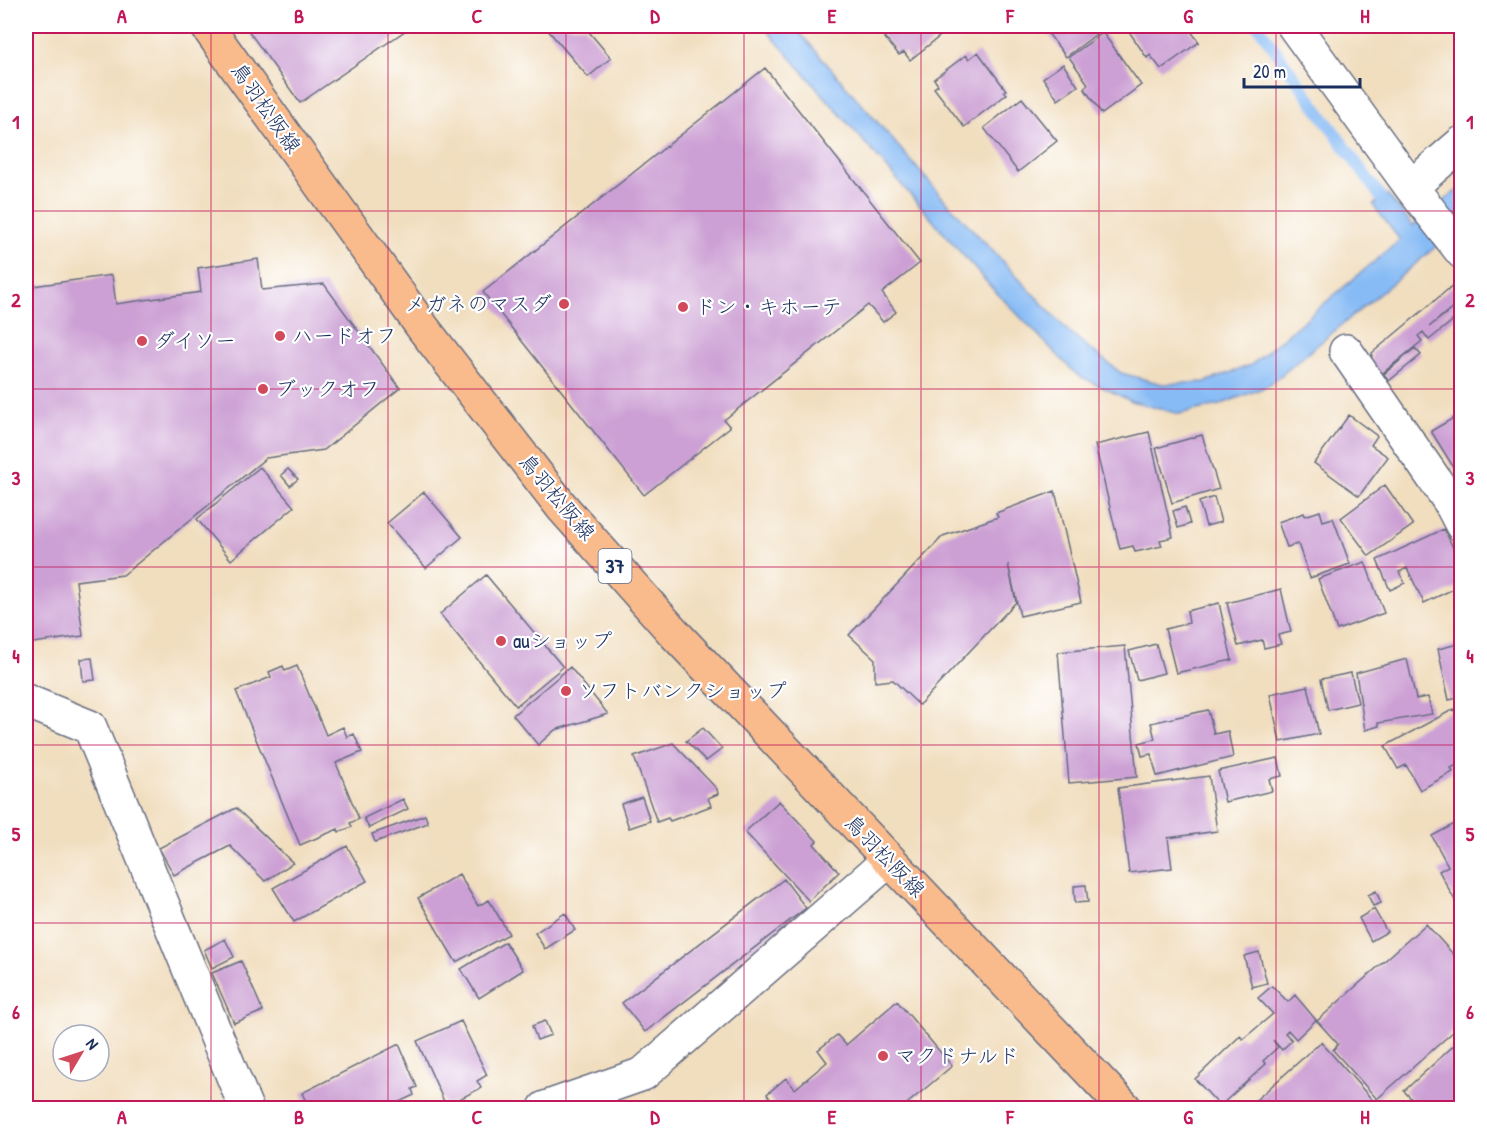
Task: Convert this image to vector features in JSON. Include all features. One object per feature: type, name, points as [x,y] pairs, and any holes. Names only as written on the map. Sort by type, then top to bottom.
[{"type":"main road","name":"鳥羽松阪線","points":[[207,26],[423,328],[562,507],[675,634],[1125,1108]]},
{"type":"main road","name":"鳥羽松阪線","points":[[1080,1058],[1137,1108]]},
{"type":"street","points":[[1294,26],[1417,195],[1459,248]]},
{"type":"street","points":[[1417,195],[1461,143]]},
{"type":"street","points":[[1346,351],[1450,502],[1461,525]]},
{"type":"street","points":[[26,701],[90,727],[246,1108]]},
{"type":"street","points":[[545,1108],[643,1074],[889,860]]},
{"type":"water","points":[[763,26],[794,26],[943,198],[1069,332],[1121,373],[1162,384],[1205,382],[1251,365],[1400,240],[1373,205],[1387,194],[1413,226],[1461,187],[1461,226],[1268,386],[1219,405],[1179,414],[1131,401],[1077,375],[990,286]]},
{"type":"building","points":[[245,26],[412,26],[300,103]]},
{"type":"building","points":[[551,26],[584,26],[611,58],[588,77],[547,29]]},
{"type":"building","points":[[875,26],[933,26],[940,36],[910,60],[904,52],[899,55]]},
{"type":"building","points":[[1056,26],[1101,26],[1103,29],[1066,57],[1047,32]]},
{"type":"building","points":[[1129,26],[1179,26],[1183,30],[1188,27],[1199,42],[1161,69],[1150,55],[1147,58],[1128,30],[1131,28]]},
{"type":"building","points":[[1103,33],[1141,85],[1102,114],[1084,88],[1088,84],[1069,57]]},
{"type":"building","points":[[978,52],[1007,94],[964,127],[934,88],[938,85],[934,79],[966,55],[969,59]]},
{"type":"building","points":[[1063,64],[1078,86],[1058,100],[1043,78]]},
{"type":"building","points":[[765,68],[920,263],[882,293],[896,312],[883,322],[868,305],[724,420],[730,427],[644,495],[483,292]]},
{"type":"building","points":[[1022,98],[1057,141],[1018,172],[984,128]]},
{"type":"building","points":[[258,259],[262,290],[324,284],[400,388],[324,450],[266,458],[123,575],[76,581],[83,636],[26,644],[26,287],[112,275],[116,304],[201,292],[198,268]]},
{"type":"building","points":[[1452,286],[1462,299],[1429,327],[1458,304],[1462,313],[1429,340],[1423,332],[1418,336],[1422,341],[1379,376],[1371,367],[1372,353]]},
{"type":"building","points":[[1415,348],[1421,355],[1389,381],[1384,374]]},
{"type":"building","points":[[1462,413],[1462,481],[1431,431]]},
{"type":"building","points":[[1349,415],[1377,436],[1371,445],[1388,457],[1359,496],[1314,463]]},
{"type":"building","points":[[1149,432],[1173,537],[1160,540],[1162,546],[1135,552],[1133,546],[1120,549],[1095,445]]},
{"type":"building","points":[[1202,435],[1219,489],[1172,503],[1156,448]]},
{"type":"building","points":[[260,467],[294,507],[231,560],[197,519]]},
{"type":"building","points":[[288,469],[298,479],[290,486],[281,475]]},
{"type":"building","points":[[1385,485],[1413,525],[1369,556],[1341,518]]},
{"type":"building","points":[[1055,491],[1081,602],[1020,616],[1008,564],[1016,602],[919,705],[893,680],[875,682],[875,659],[849,635],[943,536],[998,517],[996,513]]},
{"type":"building","points":[[424,492],[462,537],[426,568],[387,523]]},
{"type":"building","points":[[1214,497],[1221,522],[1206,526],[1199,502]]},
{"type":"building","points":[[1185,507],[1190,524],[1178,528],[1173,511]]},
{"type":"building","points":[[1320,511],[1323,521],[1333,518],[1350,564],[1310,578],[1298,544],[1287,547],[1278,522],[1304,513],[1305,516]]},
{"type":"building","points":[[1444,529],[1462,566],[1462,585],[1424,603],[1407,568],[1399,572],[1405,583],[1390,590],[1377,560]]},
{"type":"building","points":[[1365,562],[1384,613],[1337,630],[1318,579]]},
{"type":"building","name":"auショップ","points":[[486,575],[563,667],[516,706],[440,614]]},
{"type":"building","points":[[1281,589],[1291,632],[1278,635],[1281,644],[1264,648],[1262,640],[1238,646],[1227,603]]},
{"type":"building","points":[[1219,603],[1232,660],[1176,673],[1165,629],[1189,623],[1187,611]]},
{"type":"building","points":[[1462,643],[1462,697],[1449,700],[1438,649]]},
{"type":"building","points":[[1156,644],[1164,673],[1137,680],[1129,651]]},
{"type":"building","points":[[1125,646],[1137,777],[1069,783],[1058,652]]},
{"type":"building","points":[[92,658],[95,680],[83,681],[81,659]]},
{"type":"building","points":[[1407,659],[1416,699],[1428,697],[1432,714],[1378,723],[1379,726],[1365,730],[1356,673]]},
{"type":"building","points":[[283,666],[285,671],[297,666],[326,735],[343,727],[347,737],[354,734],[362,752],[336,763],[359,819],[350,823],[352,827],[339,832],[338,829],[300,845],[236,691],[271,677],[269,672]]},
{"type":"building","name":"ソフトバンクショップ","points":[[570,667],[608,714],[555,730],[538,745],[513,715]]},
{"type":"building","points":[[1351,673],[1358,703],[1328,710],[1321,679]]},
{"type":"building","points":[[1308,686],[1319,734],[1280,742],[1270,694]]},
{"type":"building","points":[[1454,709],[1462,722],[1462,762],[1451,768],[1453,772],[1420,790],[1406,765],[1398,769],[1385,746]]},
{"type":"building","points":[[1208,710],[1214,734],[1228,731],[1233,757],[1157,776],[1151,754],[1142,756],[1139,743],[1155,739],[1151,723]]},
{"type":"building","points":[[703,728],[722,749],[706,761],[686,741]]},
{"type":"building","points":[[673,743],[717,789],[718,794],[708,798],[711,806],[670,821],[668,818],[657,822],[634,757]]},
{"type":"building","points":[[1278,758],[1282,776],[1269,779],[1272,791],[1225,802],[1218,771]]},
{"type":"building","points":[[1209,776],[1217,831],[1168,838],[1172,868],[1129,873],[1118,788]]},
{"type":"building","points":[[642,797],[650,821],[629,828],[621,804]]},
{"type":"building","points":[[403,799],[408,809],[369,828],[364,818]]},
{"type":"building","points":[[779,801],[817,841],[814,844],[839,872],[809,901],[745,832]]},
{"type":"building","points":[[236,808],[293,863],[265,881],[230,846],[174,875],[159,848]]},
{"type":"building","points":[[425,815],[428,823],[375,842],[372,834]]},
{"type":"building","points":[[1462,820],[1462,902],[1457,904],[1439,871],[1448,866],[1432,836]]},
{"type":"building","points":[[347,846],[367,881],[294,922],[273,888]]},
{"type":"building","points":[[459,874],[478,906],[489,900],[509,934],[456,962],[418,898]]},
{"type":"building","points":[[784,879],[806,908],[645,1032],[622,1003]]},
{"type":"building","points":[[1086,885],[1088,902],[1075,903],[1074,886]]},
{"type":"building","points":[[1376,891],[1381,903],[1373,906],[1368,895]]},
{"type":"building","points":[[1374,909],[1387,932],[1371,941],[1359,918]]},
{"type":"building","points":[[565,913],[575,930],[545,949],[535,933]]},
{"type":"building","points":[[1426,924],[1462,964],[1462,1024],[1377,1099],[1333,1050],[1338,1044],[1317,1021]]},
{"type":"building","points":[[225,939],[234,957],[212,968],[204,950]]},
{"type":"building","points":[[505,942],[523,970],[479,998],[461,969]]},
{"type":"building","points":[[1259,952],[1267,983],[1252,987],[1244,956]]},
{"type":"building","points":[[241,961],[263,1011],[234,1023],[212,973]]},
{"type":"building","points":[[1272,986],[1288,1002],[1295,995],[1316,1020],[1296,1039],[1288,1030],[1285,1033],[1292,1040],[1282,1050],[1273,1040],[1278,1047],[1263,1061],[1266,1064],[1220,1106],[1195,1079],[1240,1036],[1243,1039],[1273,1014],[1258,998]]},
{"type":"building","name":"マクドナルド","points":[[897,1001],[952,1066],[902,1108],[776,1108],[767,1094],[786,1078],[795,1089],[827,1062],[818,1050],[837,1035],[846,1045]]},
{"type":"building","points":[[461,1021],[487,1075],[477,1081],[481,1088],[446,1106],[417,1041]]},
{"type":"building","points":[[545,1021],[551,1035],[537,1040],[532,1026]]},
{"type":"building","points":[[1462,1038],[1462,1108],[1420,1108],[1404,1091]]},
{"type":"building","points":[[1321,1042],[1375,1103],[1369,1108],[1247,1108]]},
{"type":"building","points":[[399,1044],[417,1087],[412,1089],[414,1095],[399,1102],[402,1108],[309,1108],[302,1093]]},
{"type":"waterway","points":[[1258,26],[1390,210]]},
{"type":"place","name":"メガネのマスダ","points":[[564,304]]},
{"type":"place","name":"ドン・キホーテ","points":[[683,307]]},
{"type":"place","name":"ハードオフ","points":[[280,336]]},
{"type":"place","name":"ダイソー","points":[[142,341]]},
{"type":"place","name":"ブックオフ","points":[[263,389]]},
{"type":"place","name":"auショップ","points":[[501,641]]},
{"type":"place","name":"ソフトバンクショップ","points":[[566,691]]},
{"type":"place","name":"マクドナルド","points":[[883,1056]]}]
